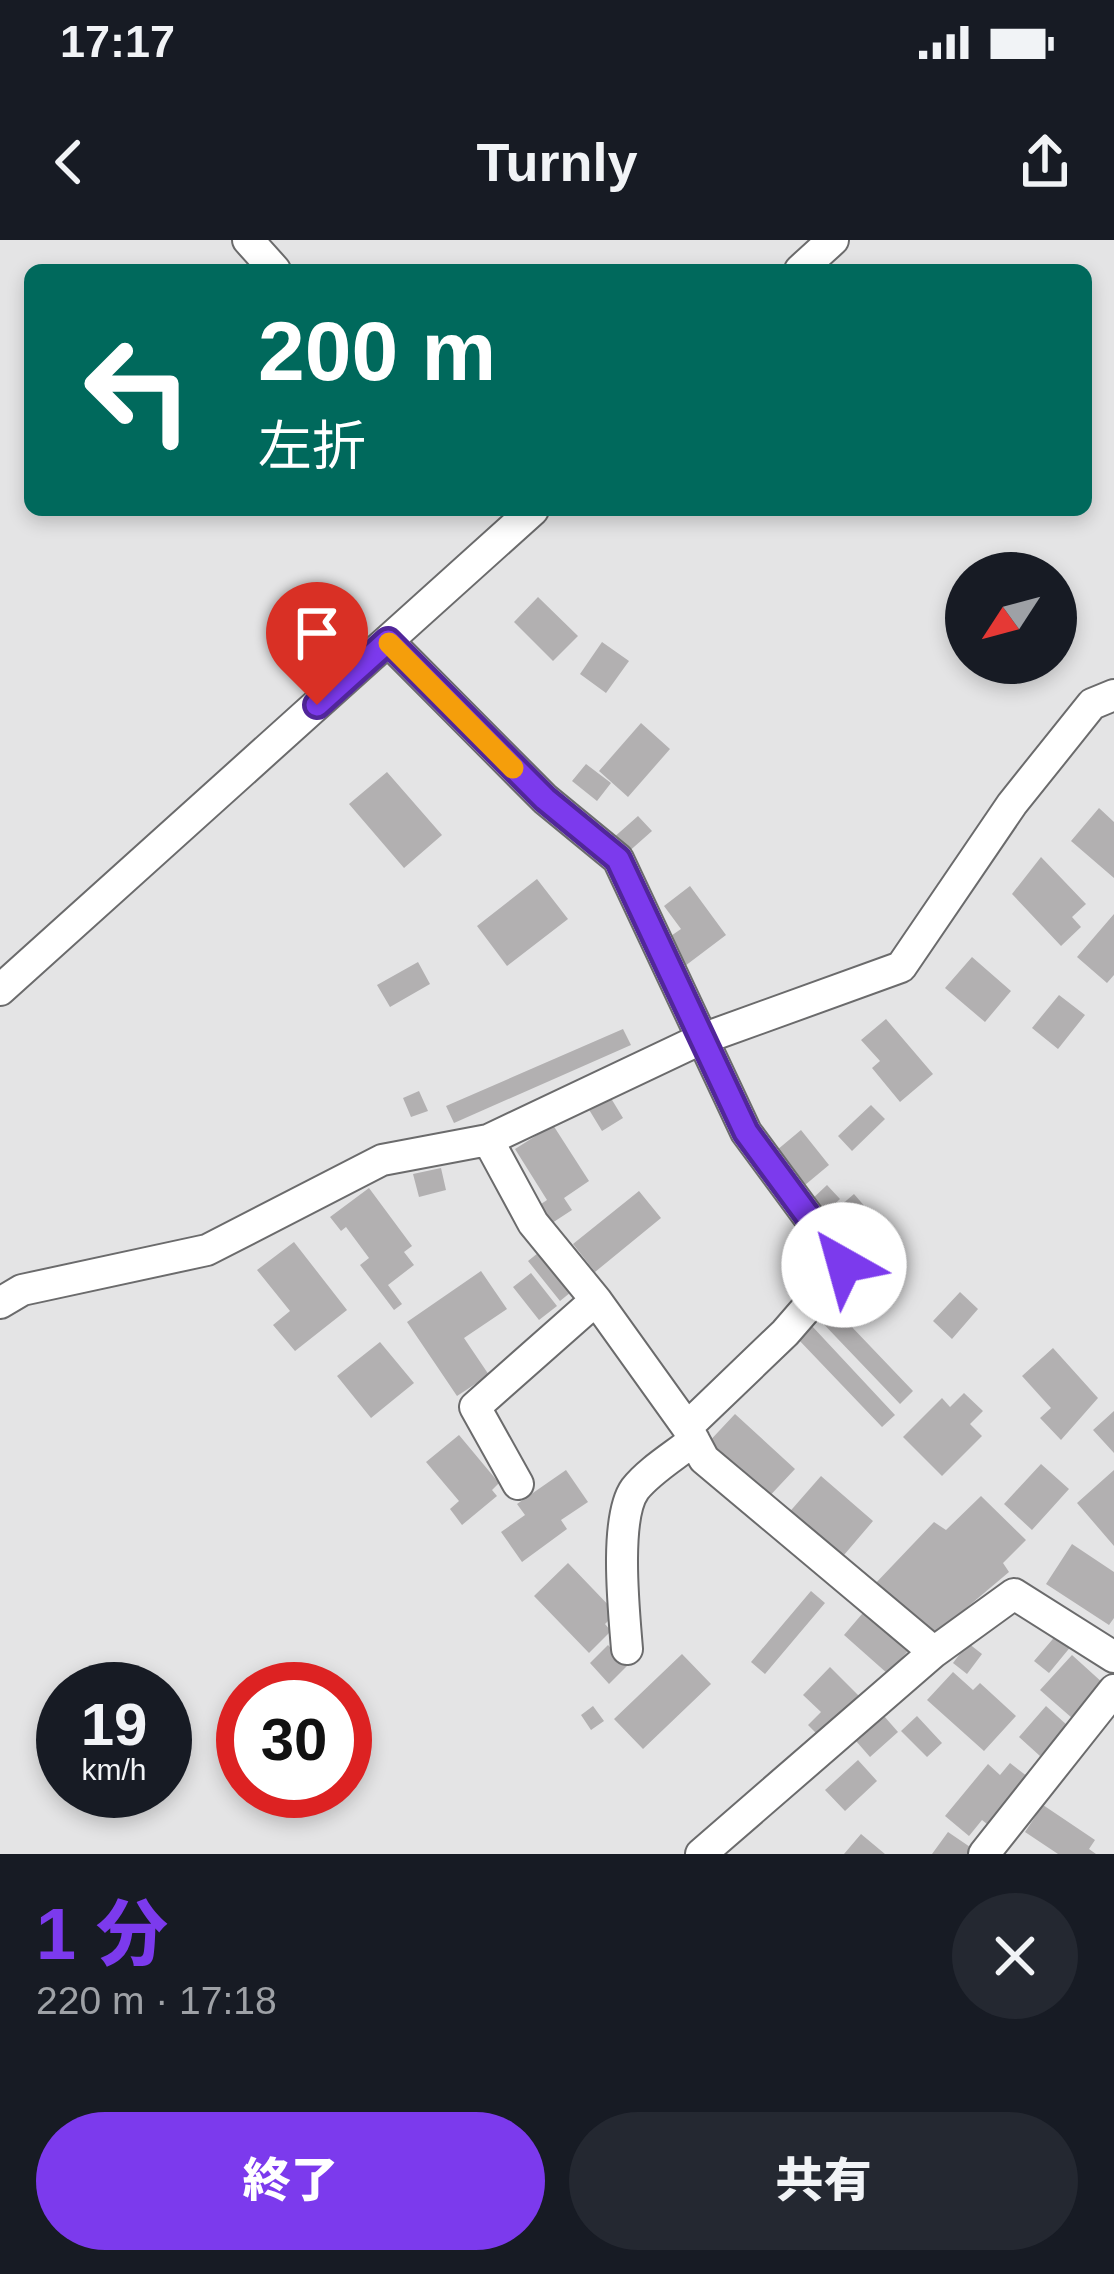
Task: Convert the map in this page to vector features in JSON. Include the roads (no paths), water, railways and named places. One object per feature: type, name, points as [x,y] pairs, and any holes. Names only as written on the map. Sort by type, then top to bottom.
[{"type":"street","points":[[248,240],[270,264]]},
{"type":"street","points":[[807,264],[833,240]]},
{"type":"street","points":[[0,990],[388,641],[499,521]]},
{"type":"street","points":[[388,641],[545,799],[618,859],[699,1040],[764,1162],[844,1265],[636,1488],[627,1505],[622,1594],[627,1649]]},
{"type":"street","points":[[0,1303],[22,1290],[207,1250],[382,1160],[488,1140],[699,1040],[901,967],[1012,804],[1092,704],[1114,694]]},
{"type":"street","points":[[488,1140],[532,1222],[596,1300],[704,1459],[784,1531],[934,1652]]},
{"type":"street","points":[[518,1484],[475,1406],[596,1300]]},
{"type":"street","points":[[701,1854],[934,1652],[1014,1594],[1111,1648]]},
{"type":"street","points":[[984,1854],[1114,1690]]}]
